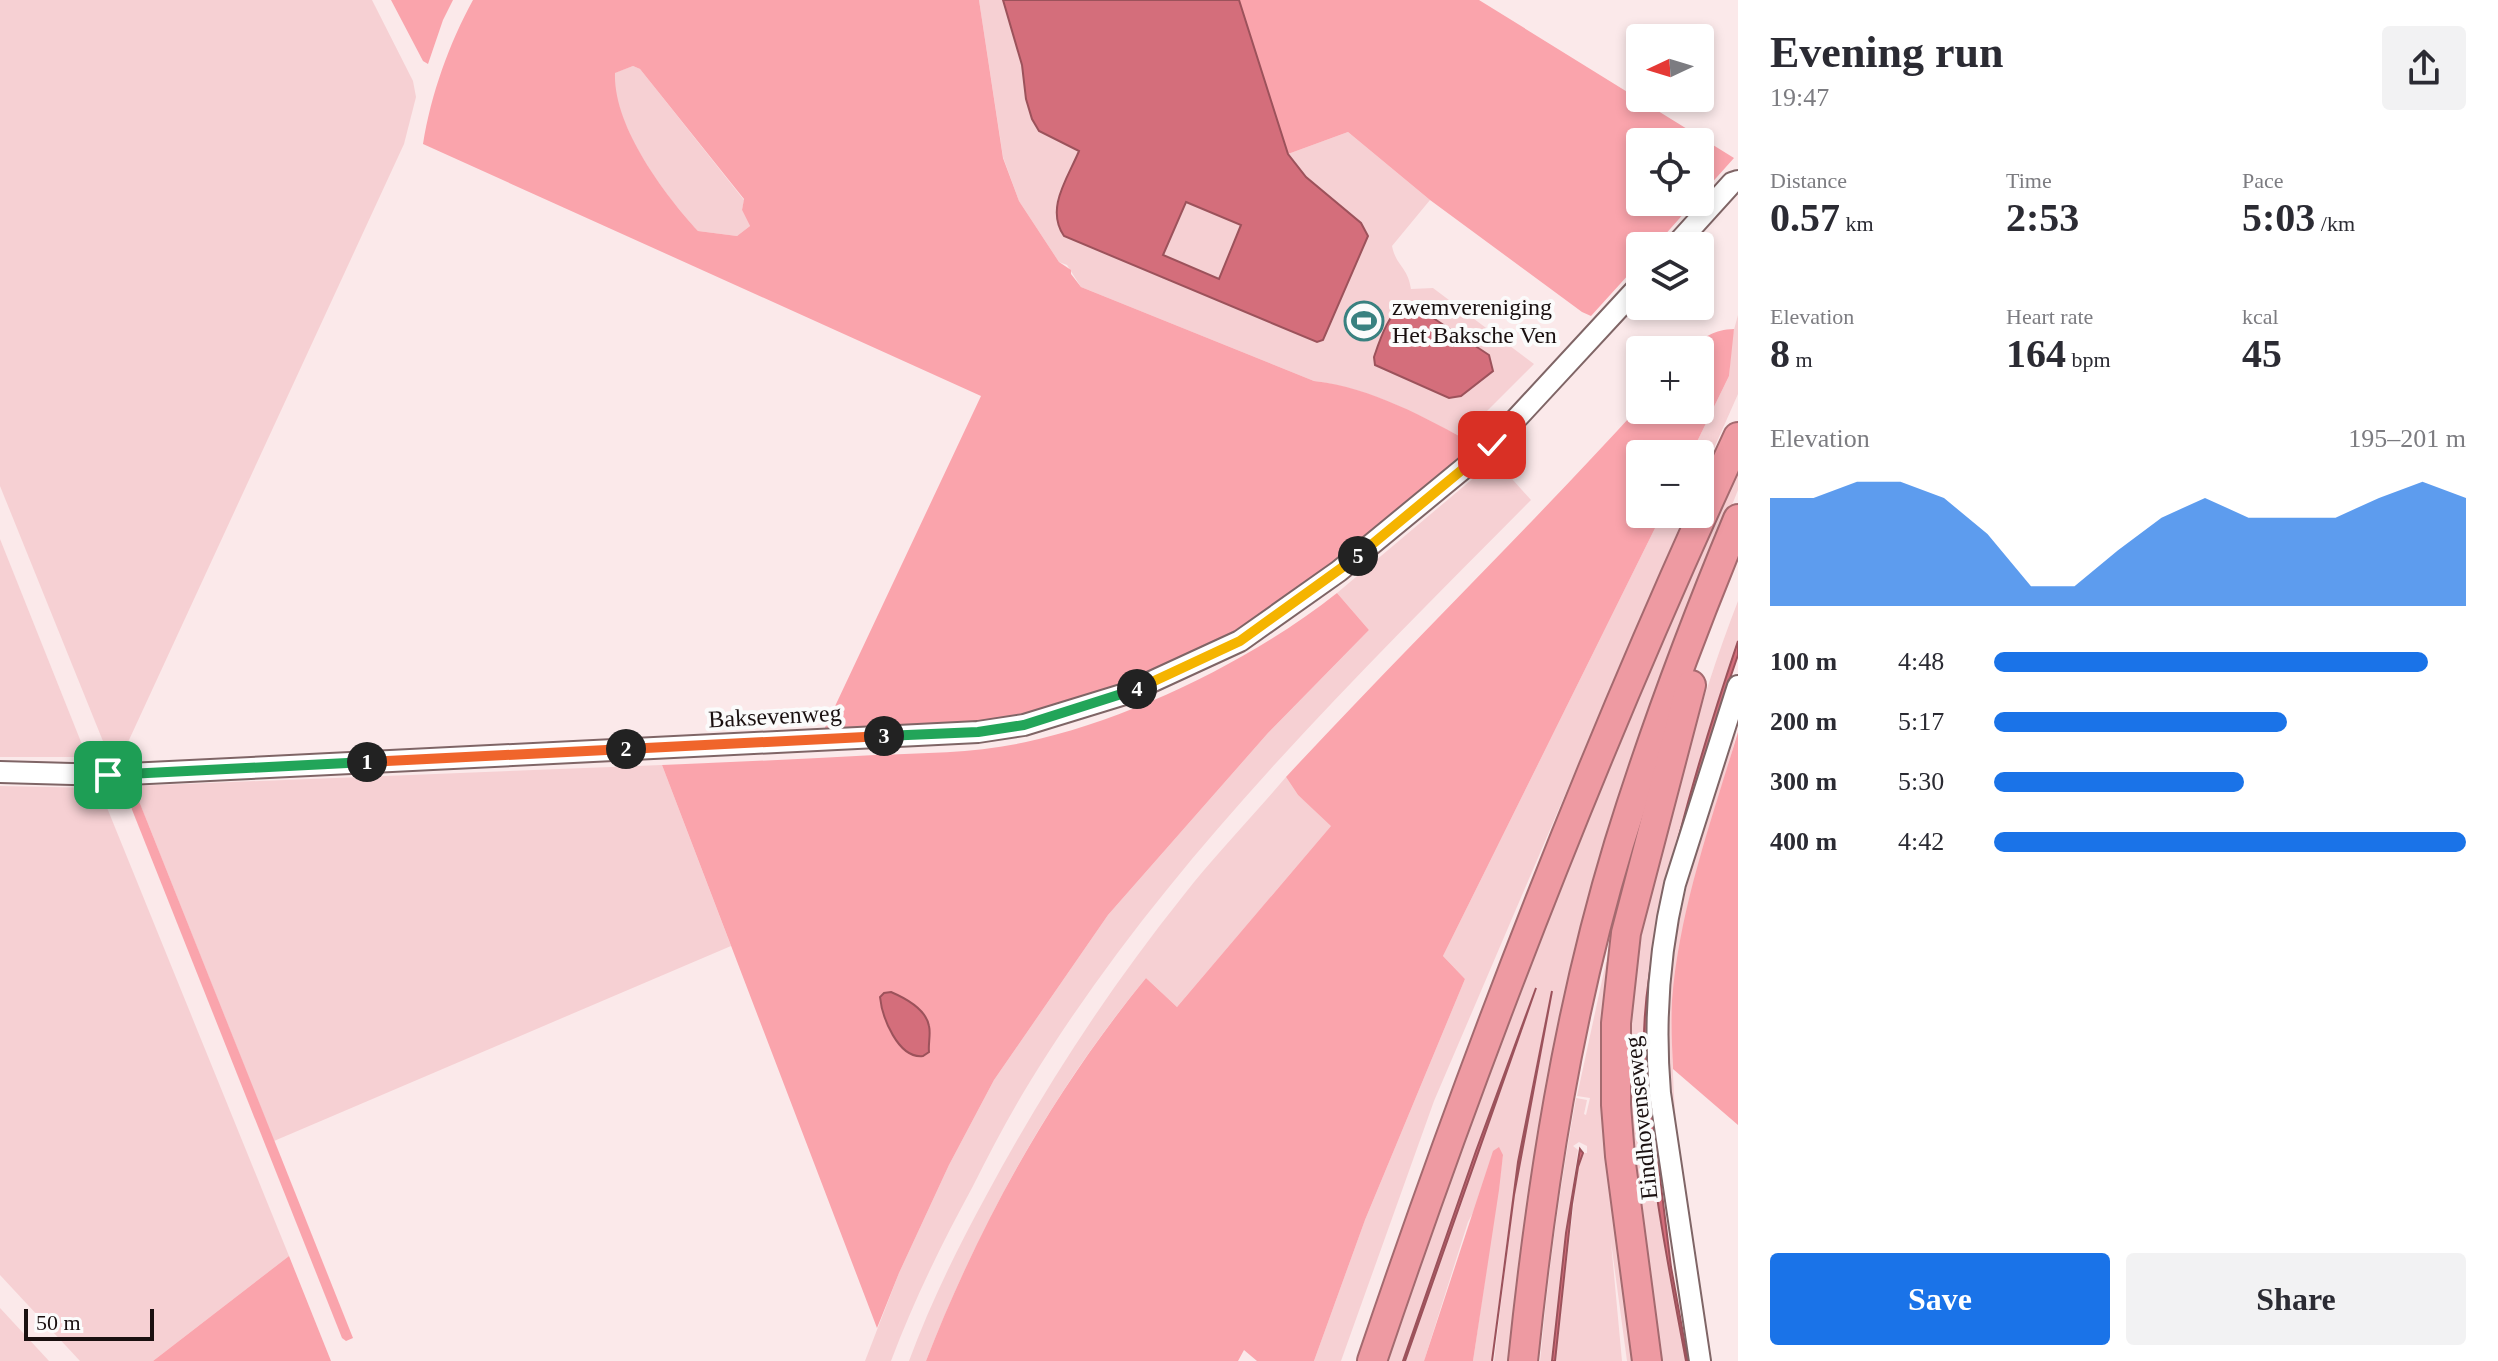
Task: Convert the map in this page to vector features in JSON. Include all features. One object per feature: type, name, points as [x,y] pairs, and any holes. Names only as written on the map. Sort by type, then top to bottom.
[{"type":"highway","points":[[1372,1361],[1528,934],[1634,672],[1738,437]]},
{"type":"highway","points":[[1523,1361],[1534,1254],[1559,1097],[1592,949],[1631,806],[1738,519]]},
{"type":"highway","points":[[1647,1361],[1620,1156],[1616,1105],[1617,1009],[1626,933],[1690,692],[1698,622]]},
{"type":"street","points":[[1688,232],[1732,183],[1738,181]]},
{"type":"street","name":"Baksevenweg","points":[[0,772],[108,775],[978,732],[1024,725],[1125,694],[1240,641],[1339,571],[1492,445],[1626,300]]},
{"type":"street","name":"Eindhovenseweg","points":[[1700,1361],[1660,1093],[1657,1012],[1668,915],[1675,884],[1738,686]]},
{"type":"shaded area","points":[[0,0],[372,0],[413,81],[416,97],[404,144],[123,753],[111,761],[0,486]]},
{"type":"shaded area","points":[[391,0],[453,0],[428,64],[423,61]]},
{"type":"shaded area","points":[[473,0],[979,0],[1003,158],[1019,201],[1059,262],[1071,270],[1081,287],[1314,381],[1377,397],[1476,445],[1379,531],[1222,642],[1153,676],[1022,720],[821,736],[981,396],[423,144],[436,88]],"holes":[[[633,66],[640,69],[744,199],[742,210],[750,226],[737,236],[698,231],[670,198],[643,158],[622,115],[615,73]]]},
{"type":"shaded area","points":[[979,0],[1239,0],[1288,154],[1348,132],[1430,200],[1392,246],[1411,289],[1433,288],[1534,364],[1461,437],[1390,402],[1353,389],[1314,381],[1081,287],[1067,265],[1059,262],[1019,201],[1003,157]]},
{"type":"shaded area","points":[[1003,0],[1239,0],[1288,154],[1306,177],[1361,223],[1368,236],[1323,340],[1317,342],[1064,236],[1059,225],[1057,204],[1079,151],[1039,131],[1026,99],[1022,65]],"holes":[[[1186,202],[1241,225],[1219,279],[1163,255]]]},
{"type":"shaded area","points":[[1239,0],[1479,0],[1626,91],[1626,112],[1660,112],[1686,128],[1626,128],[1626,216],[1682,216],[1667,232],[1626,232],[1626,277],[1591,316],[1430,200],[1348,132],[1288,154]]},
{"type":"shaded area","points":[[633,66],[640,69],[744,200],[742,210],[750,226],[737,236],[698,231],[670,198],[643,158],[631,137],[616,93],[614,73]]},
{"type":"shaded area","points":[[1714,146],[1734,158],[1714,180]]},
{"type":"shaded area","points":[[1409,302],[1489,355],[1493,371],[1461,396],[1449,398],[1375,365],[1374,357],[1387,325],[1396,311]]},
{"type":"shaded area","points":[[1738,315],[1738,394],[1714,448],[1714,440],[1698,440],[1706,424],[1714,424],[1714,407],[1729,376],[1732,337]]},
{"type":"shaded area","points":[[1734,329],[1729,376],[1714,407],[1714,336],[1708,336]]},
{"type":"shaded area","points":[[1626,421],[1626,424],[1706,424],[1698,440],[1626,440],[1626,528],[1655,528],[1443,956],[1465,979],[1365,1220],[1314,1361],[1257,1361],[1244,1350],[1238,1361],[926,1361],[970,1259],[1021,1160],[1049,1113],[1112,1022],[1146,978],[1177,1007],[1331,826],[1298,795],[1286,777]]},
{"type":"shaded area","points":[[1495,460],[1531,500],[1396,636],[1264,776],[1140,923],[1084,1000],[1016,1106],[939,1250],[891,1361],[865,1361],[899,1273],[949,1165],[994,1080],[1108,915],[1268,733],[1369,630],[1337,593]]},
{"type":"shaded area","points":[[1738,464],[1738,490],[1665,674],[1511,1361],[1494,1361],[1514,1195],[1552,991],[1517,1175],[1503,1268],[1492,1361],[1473,1361],[1503,1155],[1468,1222],[1424,1361],[1405,1361],[1536,989],[1403,1361],[1383,1361],[1573,850],[1710,528],[1714,528],[1714,519]]},
{"type":"shaded area","points":[[1655,528],[1679,528],[1434,1101],[1341,1361],[1314,1361],[1365,1220],[1465,979],[1443,956]]},
{"type":"shaded area","points":[[0,539],[87,757],[0,757]]},
{"type":"shaded area","points":[[1337,593],[1369,630],[1268,733],[1108,915],[994,1080],[949,1165],[877,1328],[662,765],[970,750],[1007,746],[1066,732],[1148,703],[1230,663]]},
{"type":"shaded area","points":[[1738,601],[1738,641],[1691,793],[1653,948],[1645,1028],[1652,1151],[1686,1361],[1660,1361],[1630,1117],[1628,1035],[1631,987],[1644,915],[1670,813],[1706,691]]},
{"type":"shaded area","points":[[1738,641],[1738,655],[1724,696],[1648,1034],[1651,1104],[1686,1361],[1648,1127],[1645,1011],[1670,870]]},
{"type":"shaded area","points":[[1738,711],[1733,747],[1698,870],[1677,962],[1672,1041],[1678,1148],[1667,1048],[1667,1014],[1676,937],[1694,861]]},
{"type":"shaded area","points":[[1738,732],[1738,1125],[1673,1069],[1672,1001],[1689,898]]},
{"type":"shaded area","points":[[662,765],[731,946],[274,1141],[133,786]]},
{"type":"shaded area","points":[[1286,777],[1298,795],[1332,825],[1177,1007],[1146,978],[1111,1022],[1049,1113],[994,1209],[926,1361],[909,1361],[954,1256],[975,1216],[1077,1042],[1183,896]]},
{"type":"shaded area","points":[[0,786],[99,788],[289,1256],[153,1361],[80,1361],[0,1275]]},
{"type":"shaded area","points":[[133,786],[353,1338],[346,1341],[342,1338],[123,787]]},
{"type":"shaded area","points":[[1625,898],[1617,945],[1640,1361],[1627,1361],[1611,1242],[1622,1361],[1555,1361],[1578,1167],[1583,1153],[1587,1153],[1587,1146],[1579,1142],[1573,1146],[1578,1150],[1552,1361],[1540,1361],[1555,1230],[1576,1098],[1587,1100],[1586,1115],[1590,1098],[1577,1096],[1606,962]]},
{"type":"shaded area","points":[[1536,988],[1405,1361],[1403,1361],[1476,1151]]},
{"type":"shaded area","points":[[1552,991],[1514,1195],[1492,1361],[1518,1162]]},
{"type":"shaded area","points":[[891,992],[914,1005],[927,1020],[930,1029],[929,1052],[923,1056],[906,1051],[888,1025],[880,997]]},
{"type":"shaded area","points":[[1499,1147],[1503,1155],[1499,1190],[1473,1361],[1424,1361],[1493,1151]]},
{"type":"shaded area","points":[[1580,1149],[1583,1153],[1572,1204],[1555,1361],[1552,1361],[1566,1233]]},
{"type":"shaded area","points":[[289,1256],[331,1361],[153,1361]]},
{"type":"shaded area","points":[[0,1308],[49,1361],[0,1361]]},
{"type":"place","name":"zwemvereniging Het Baksche Ven","points":[[1364,321]]},
{"type":"route","points":[[108,775],[978,732],[1024,725],[1125,694],[1240,641],[1339,571],[1492,445]]}]
